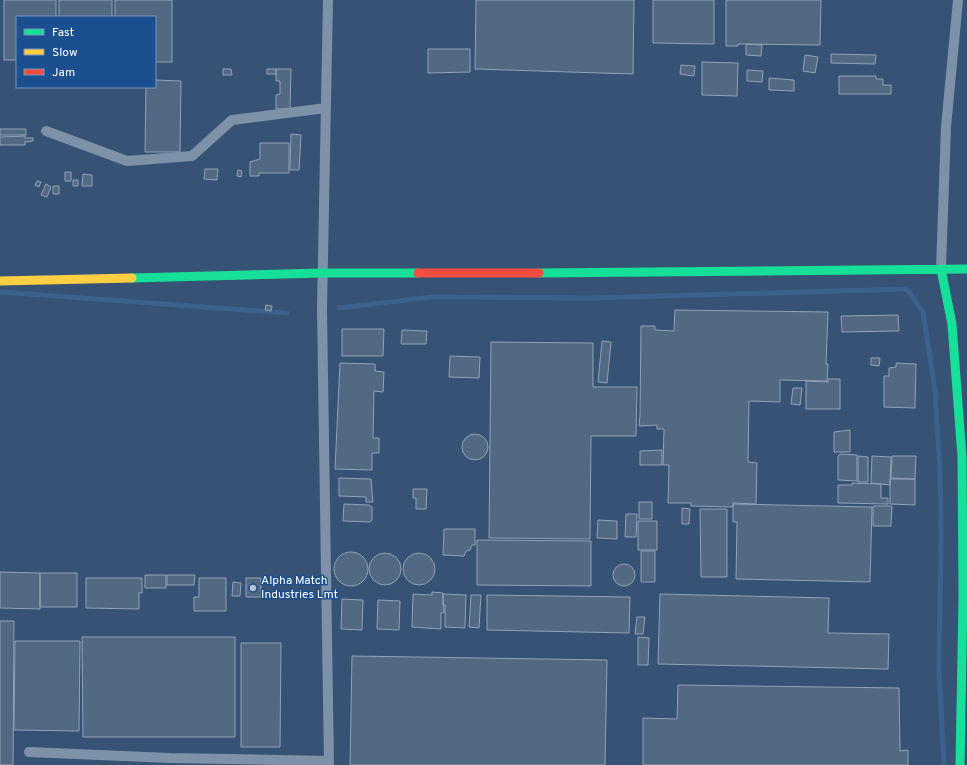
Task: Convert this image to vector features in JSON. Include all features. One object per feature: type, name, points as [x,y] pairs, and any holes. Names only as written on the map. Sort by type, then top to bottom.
[{"type":"street","points":[[941,269],[952,324],[962,457],[963,597],[960,765]]},
{"type":"street","points":[[0,281],[323,273],[586,273],[967,269]]},
{"type":"lane","points":[[29,752],[329,763],[322,318],[328,0]]},
{"type":"lane","points":[[941,269],[946,127],[958,0]]},
{"type":"lane","points":[[46,131],[127,161],[192,156],[232,120],[326,108]]},
{"type":"building","points":[[4,0],[56,0],[56,16],[16,16],[16,60],[4,60]]},
{"type":"building","points":[[59,0],[112,0],[112,16],[59,16]]},
{"type":"building","points":[[115,0],[172,0],[172,62],[156,62],[156,16],[115,16]]},
{"type":"building","points":[[476,0],[634,0],[633,74],[475,69]]},
{"type":"building","points":[[653,0],[714,0],[714,44],[653,43]]},
{"type":"building","points":[[726,0],[821,0],[820,45],[738,44],[738,46],[726,46]]},
{"type":"building","points":[[746,44],[762,45],[761,56],[746,55]]},
{"type":"building","points":[[428,49],[470,49],[470,72],[428,73]]},
{"type":"building","points":[[831,54],[876,55],[875,64],[831,63]]},
{"type":"building","points":[[805,55],[818,57],[815,73],[803,71]]},
{"type":"building","points":[[702,62],[738,63],[737,96],[702,95]]},
{"type":"building","points":[[681,65],[695,66],[694,76],[680,74]]},
{"type":"building","points":[[223,69],[231,69],[232,75],[223,75]]},
{"type":"building","points":[[267,69],[276,69],[276,74],[267,74]]},
{"type":"building","points":[[276,69],[291,69],[290,109],[276,109],[276,95],[280,94],[280,81],[276,81]]},
{"type":"building","points":[[747,70],[763,71],[762,82],[747,81]]},
{"type":"building","points":[[839,76],[876,76],[876,79],[883,79],[883,85],[891,85],[891,94],[839,94]]},
{"type":"building","points":[[769,78],[794,80],[794,91],[769,90]]},
{"type":"building","points":[[156,80],[181,81],[180,152],[145,152],[146,88],[156,88]]},
{"type":"building","points":[[0,129],[26,129],[26,135],[0,135]]},
{"type":"building","points":[[291,134],[301,135],[299,170],[290,170]]},
{"type":"building","points":[[25,136],[25,138],[33,138],[33,141],[25,142],[25,145],[0,145],[0,137]]},
{"type":"building","points":[[260,143],[289,143],[289,173],[259,173],[259,176],[250,176],[250,162],[260,159]]},
{"type":"building","points":[[205,169],[218,169],[217,180],[204,179]]},
{"type":"building","points":[[238,170],[242,171],[241,177],[237,176]]},
{"type":"building","points":[[65,172],[71,172],[71,181],[65,181]]},
{"type":"building","points":[[83,174],[92,175],[92,186],[82,186]]},
{"type":"building","points":[[73,180],[78,180],[78,186],[73,186]]},
{"type":"building","points":[[37,181],[41,182],[39,187],[35,185]]},
{"type":"building","points":[[46,184],[51,187],[47,197],[41,195]]},
{"type":"building","points":[[53,186],[59,186],[59,194],[53,194]]},
{"type":"building","points":[[266,305],[272,306],[271,311],[265,310]]},
{"type":"building","points":[[675,310],[828,312],[826,364],[828,364],[827,381],[780,380],[780,402],[749,401],[748,462],[757,463],[756,504],[733,503],[733,507],[691,506],[691,503],[668,503],[669,465],[663,465],[664,429],[657,429],[657,425],[639,426],[641,326],[655,326],[655,330],[674,331]]},
{"type":"building","points":[[898,315],[899,331],[842,332],[841,316]]},
{"type":"building","points":[[342,329],[384,329],[383,356],[342,356]]},
{"type":"building","points":[[402,330],[427,331],[426,344],[401,344]]},
{"type":"building","points":[[602,341],[611,342],[607,383],[598,382]]},
{"type":"building","points":[[491,342],[593,343],[593,387],[637,387],[636,436],[591,436],[590,539],[489,538]]},
{"type":"building","points":[[450,356],[480,357],[479,378],[449,377]]},
{"type":"building","points":[[871,358],[880,358],[879,366],[871,365]]},
{"type":"building","points":[[340,363],[375,364],[375,371],[384,372],[383,392],[374,391],[373,438],[379,438],[379,453],[372,453],[372,470],[335,469]]},
{"type":"building","points":[[896,363],[916,364],[915,408],[884,407],[884,376],[889,376],[889,368],[896,367]]},
{"type":"building","points":[[828,379],[840,379],[840,409],[806,409],[806,381],[828,382]]},
{"type":"building","points":[[793,388],[802,388],[800,405],[791,404]]},
{"type":"building","points":[[850,430],[850,452],[834,452],[834,432]]},
{"type":"building","points":[[475,434],[484,438],[488,447],[484,456],[475,460],[466,456],[462,447],[466,438]]},
{"type":"building","points":[[662,450],[662,465],[640,465],[640,451]]},
{"type":"building","points":[[840,454],[857,455],[857,481],[838,480],[838,456]]},
{"type":"building","points":[[858,456],[868,457],[868,482],[858,482]]},
{"type":"building","points":[[872,456],[891,457],[890,485],[871,483]]},
{"type":"building","points":[[892,456],[916,456],[915,479],[891,478]]},
{"type":"building","points":[[339,478],[371,479],[373,502],[366,502],[366,497],[339,496]]},
{"type":"building","points":[[890,479],[915,479],[915,505],[890,504]]},
{"type":"building","points":[[852,483],[881,484],[881,498],[888,498],[888,504],[838,503],[838,485],[852,485]]},
{"type":"building","points":[[413,489],[427,489],[426,509],[416,509],[416,498],[413,498]]},
{"type":"building","points":[[639,502],[652,502],[652,519],[639,519]]},
{"type":"building","points":[[344,504],[369,505],[372,507],[372,520],[370,522],[343,521]]},
{"type":"building","points":[[733,504],[872,507],[870,582],[736,579],[737,522],[733,522]]},
{"type":"building","points":[[873,506],[892,506],[891,526],[873,526]]},
{"type":"building","points":[[682,508],[690,509],[689,524],[682,524]]},
{"type":"building","points":[[700,509],[727,509],[727,577],[701,577]]},
{"type":"building","points":[[626,514],[637,514],[636,537],[625,537]]},
{"type":"building","points":[[598,520],[617,521],[617,539],[597,538]]},
{"type":"building","points":[[638,521],[657,521],[657,550],[638,550]]},
{"type":"building","points":[[444,529],[475,529],[475,545],[472,545],[470,550],[466,551],[464,556],[443,555]]},
{"type":"building","points":[[477,540],[591,541],[591,586],[477,585]]},
{"type":"building","points":[[641,551],[655,551],[655,582],[641,582]]},
{"type":"building","points":[[351,552],[363,557],[368,569],[363,581],[351,586],[339,581],[334,569],[339,557]]},
{"type":"building","points":[[382,553],[388,553],[398,560],[401,569],[400,575],[394,582],[388,585],[382,585],[372,578],[369,572],[369,566],[376,556]]},
{"type":"building","points":[[416,553],[422,553],[432,560],[435,569],[434,575],[428,582],[422,585],[416,585],[406,578],[403,572],[403,566],[410,556]]},
{"type":"building","points":[[624,564],[632,567],[635,575],[632,583],[624,586],[616,583],[613,575],[616,567]]},
{"type":"building","points":[[0,572],[40,573],[40,609],[0,608]]},
{"type":"building","points":[[40,573],[77,573],[77,607],[40,607]]},
{"type":"building","points":[[145,575],[166,575],[166,588],[145,588]]},
{"type":"building","points":[[167,575],[195,575],[194,585],[167,585]]},
{"type":"building","points":[[86,578],[142,578],[142,593],[139,593],[139,609],[86,608]]},
{"type":"building","points":[[199,578],[226,578],[226,611],[194,611],[194,597],[199,597]]},
{"type":"building","name":"Alpha Match Industries Lmt","points":[[246,578],[261,578],[261,597],[246,597]]},
{"type":"building","points":[[233,582],[241,583],[240,596],[232,596]]},
{"type":"building","points":[[432,592],[443,593],[444,613],[441,613],[441,629],[412,627],[413,594],[432,595]]},
{"type":"building","points":[[443,594],[466,595],[465,628],[445,627],[445,605],[443,605]]},
{"type":"building","points":[[660,594],[829,598],[828,633],[889,634],[888,669],[658,664]]},
{"type":"building","points":[[471,595],[481,595],[479,628],[469,627]]},
{"type":"building","points":[[487,595],[630,597],[629,633],[487,630]]},
{"type":"building","points":[[342,599],[363,600],[362,630],[341,629]]},
{"type":"building","points":[[378,600],[400,601],[399,630],[377,629]]},
{"type":"building","points":[[637,617],[645,617],[643,634],[635,634]]},
{"type":"building","points":[[0,621],[14,621],[13,765],[0,765]]},
{"type":"building","points":[[82,637],[235,637],[235,737],[83,737]]},
{"type":"building","points":[[638,637],[649,638],[648,665],[638,665]]},
{"type":"building","points":[[15,641],[80,641],[79,731],[14,730]]},
{"type":"building","points":[[241,643],[281,643],[280,747],[241,747]]},
{"type":"building","points":[[352,656],[607,660],[605,765],[350,765]]},
{"type":"building","points":[[678,685],[899,688],[900,751],[908,750],[908,765],[643,765],[643,718],[677,719]]},
{"type":"waterway","points":[[339,308],[432,297],[593,298],[907,289],[923,312],[935,391],[940,470],[941,536],[939,670],[944,765]]},
{"type":"waterway","points":[[0,292],[287,313]]},
{"type":"traffic: fast","points":[[941,269],[952,324],[962,457],[963,597],[960,765]]},
{"type":"traffic: fast","points":[[539,273],[967,269]]},
{"type":"traffic: fast","points":[[132,278],[323,273],[418,273]]},
{"type":"traffic: slow","points":[[0,281],[132,278]]},
{"type":"traffic: jam","points":[[418,273],[539,273]]},
{"type":"place","name":"Alpha Match Industries Lmt","points":[[253,588]]}]
